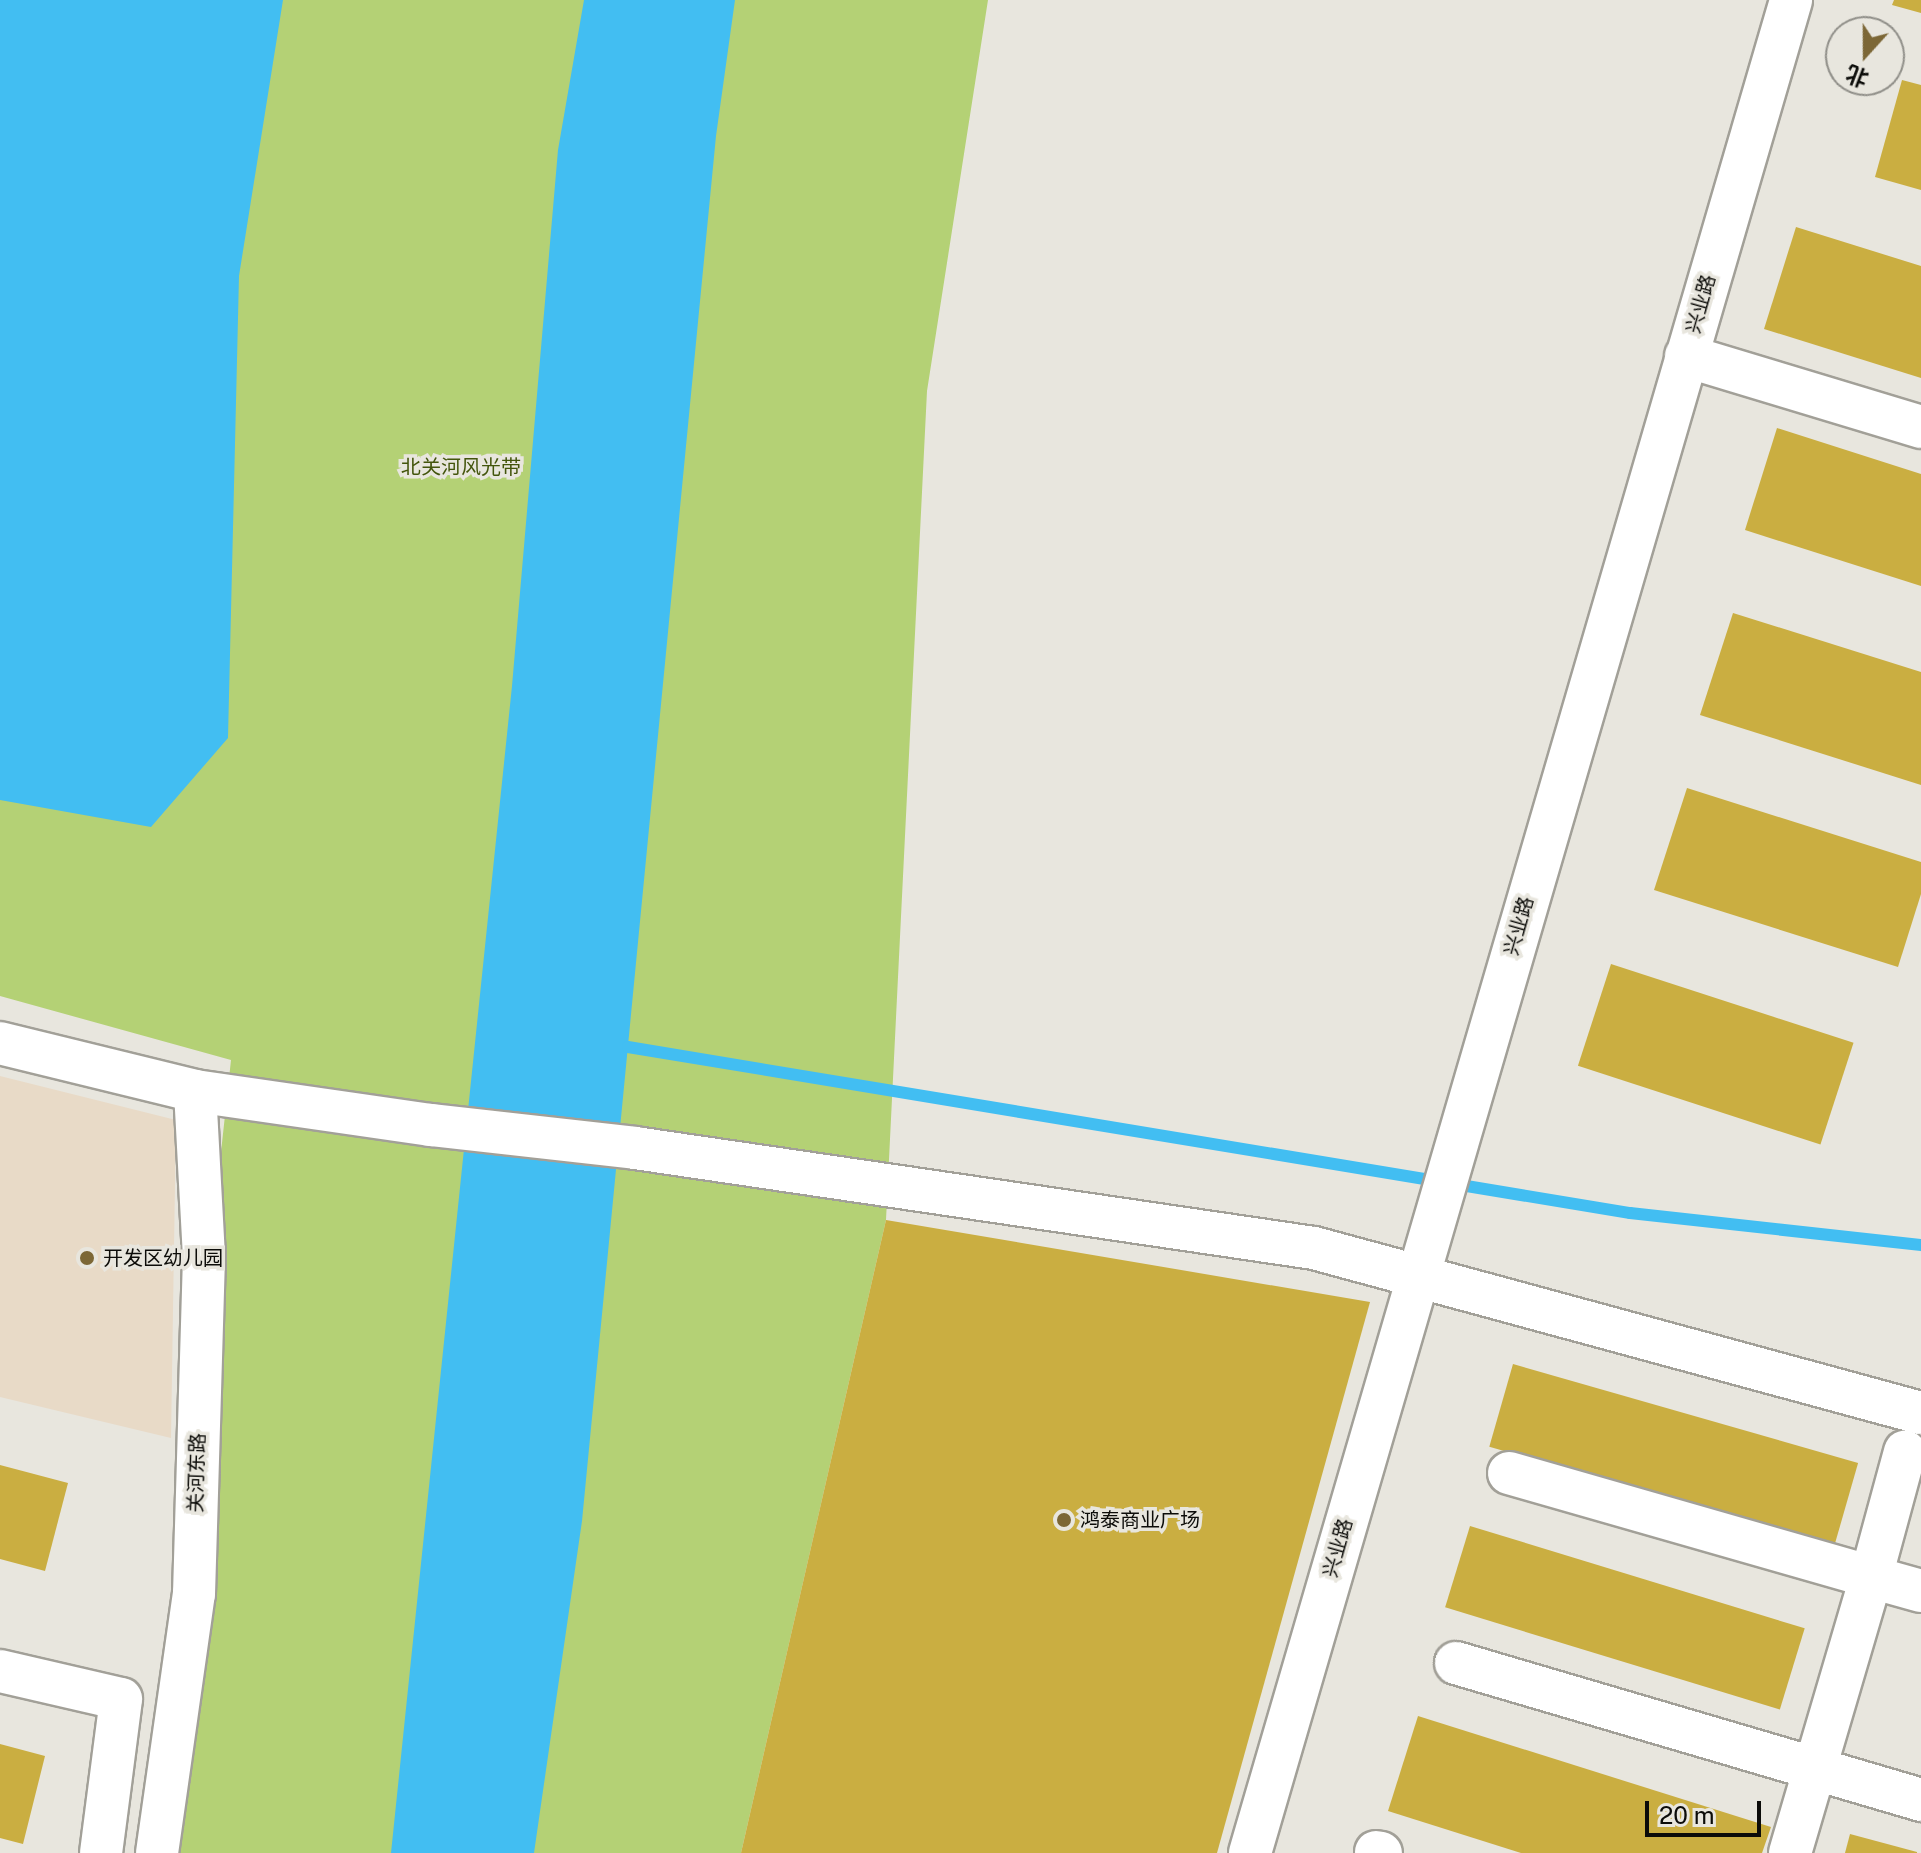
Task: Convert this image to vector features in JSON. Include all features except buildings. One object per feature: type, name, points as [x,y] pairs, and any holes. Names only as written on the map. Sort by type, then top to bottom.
[{"type":"street","name":"兴业路","points":[[1250,1853],[1791,0]]},
{"type":"street","points":[[1686,356],[1921,427]]},
{"type":"street","points":[[0,1043],[195,1091],[431,1125],[635,1148],[1314,1248],[1921,1413]]},
{"type":"street","name":"关河东路","points":[[157,1853],[194,1594],[204,1257],[195,1091]]},
{"type":"street","points":[[1790,1853],[1905,1452]]},
{"type":"street","points":[[1509,1473],[1921,1591]]},
{"type":"street","points":[[1456,1663],[1814,1771],[1921,1800]]},
{"type":"street","points":[[0,1671],[121,1699],[101,1853]]},
{"type":"shaded area","name":"开发区幼儿园","points":[[0,1076],[176,1120],[171,1438],[0,1397]]},
{"type":"green space","name":"北关河风光带","points":[[0,0],[988,0],[927,391],[886,1220],[741,1853],[145,1853],[231,1060],[0,996]]},
{"type":"water","points":[[0,0],[283,0],[239,276],[228,738],[151,827],[0,800]]},
{"type":"water","points":[[584,0],[735,0],[716,136],[582,1521],[534,1853],[391,1853],[512,686],[558,150]]},
{"type":"waterway","points":[[628,1047],[1630,1213],[1921,1245]]},
{"type":"place","name":"开发区幼儿园","points":[[87,1258]]},
{"type":"place","name":"鸿泰商业广场","points":[[1064,1520]]}]
